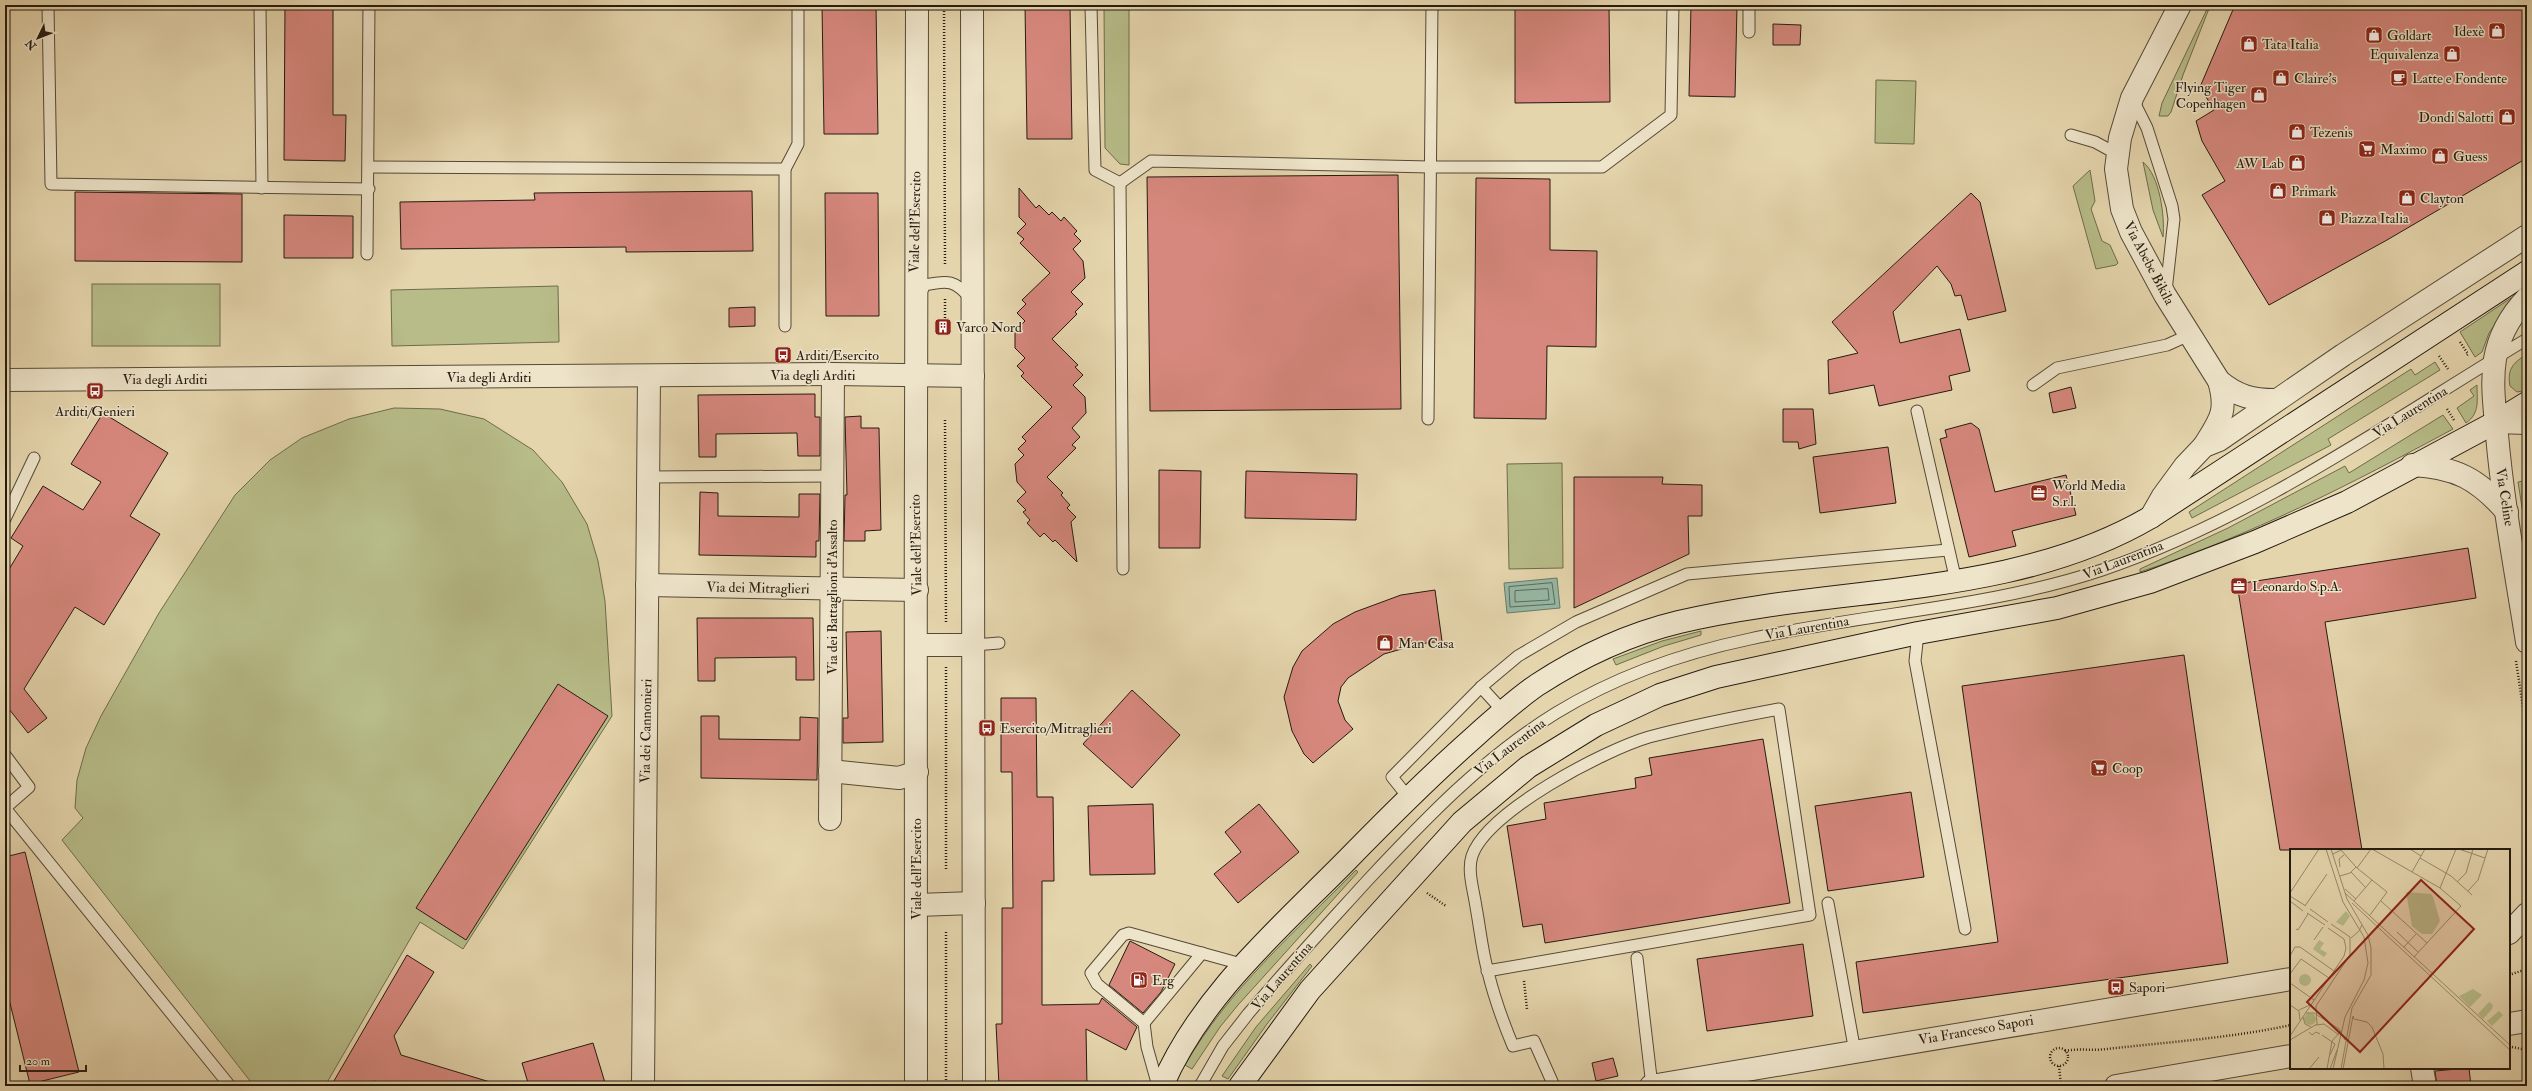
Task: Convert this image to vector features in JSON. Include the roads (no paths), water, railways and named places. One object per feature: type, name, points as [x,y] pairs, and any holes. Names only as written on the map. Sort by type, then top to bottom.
[{"type":"street","name":"Viale dell'Esercito","points":[[916,1086],[917,590],[914,302],[917,5]]},
{"type":"street","points":[[972,5],[974,1086]]},
{"type":"street","name":"Via Abebe Bikila","points":[[2180,5],[2132,98],[2124,120],[2117,154],[2120,198],[2125,220],[2165,295],[2219,381],[2223,395],[2222,415],[2204,446]]},
{"type":"street","name":"Via Laurentina","points":[[2151,517],[2174,480],[2204,446],[2219,440],[2275,400],[2527,236]]},
{"type":"street","name":"Via Laurentina","points":[[1162,1086],[1186,1039],[1200,1017],[1245,965],[1408,797],[1503,712],[1534,688],[1572,664],[1625,639],[1695,618],[1787,602],[1956,581],[2011,571],[2053,559],[2119,535],[2151,517],[2527,272]]},
{"type":"street","name":"Via Celine","points":[[2521,648],[2496,422],[2494,376],[2496,358],[2509,322],[2527,298]]},
{"type":"street","name":"Via degli Arditi","points":[[5,380],[833,374],[973,376]]},
{"type":"street","name":"Via dei Battaglioni d'Assalto","points":[[830,819],[833,374]]},
{"type":"street","name":"Via dei Cannonieri","points":[[643,1086],[649,376]]},
{"type":"street","points":[[2219,381],[2239,395],[2251,399],[2275,400]]},
{"type":"street","name":"Via Laurentina","points":[[1240,1086],[1310,990],[1368,923],[1462,822],[1528,767],[1596,724],[1690,684],[1756,667],[1918,633],[2057,608],[2150,582],[2296,526],[2346,502],[2412,465],[2496,422],[2527,403]]},
{"type":"street","name":"Via Laurentina","points":[[2496,422],[2527,423]]},
{"type":"street","points":[[2412,465],[2444,468],[2462,474],[2488,492],[2507,512]]},
{"type":"street","name":"Via dei Mitraglieri","points":[[647,585],[917,590]]},
{"type":"street","points":[[917,645],[974,644]]},
{"type":"street","points":[[830,772],[899,778],[917,772]]},
{"type":"street","points":[[917,905],[974,903]]},
{"type":"street","points":[[2510,932],[2527,914]]},
{"type":"street","name":"Via Francesco Sapori","points":[[1657,1085],[2290,979]]},
{"type":"street","points":[[2116,1086],[2290,1056]]},
{"type":"street","points":[[2422,1069],[2425,1086]]},
{"type":"lane","points":[[48,5],[51,184],[369,189]]},
{"type":"lane","points":[[260,5],[262,188]]},
{"type":"lane","points":[[367,254],[370,167],[369,5]]},
{"type":"lane","points":[[785,326],[785,169],[798,144],[798,5]]},
{"type":"lane","points":[[1091,5],[1095,170],[1120,183]]},
{"type":"lane","points":[[1428,418],[1432,5]]},
{"type":"lane","points":[[1120,183],[1151,161],[1430,167],[1602,167],[1671,115],[1673,5]]},
{"type":"lane","points":[[1749,5],[1749,32]]},
{"type":"lane","points":[[2132,98],[2147,128],[2172,206],[2174,219],[2165,295]]},
{"type":"lane","points":[[2072,134],[2096,142],[2117,154]]},
{"type":"lane","points":[[370,167],[785,169]]},
{"type":"lane","points":[[1120,183],[1123,569]]},
{"type":"lane","points":[[914,302],[925,285],[945,281],[961,287],[972,301]]},
{"type":"lane","points":[[2032,385],[2057,368],[2167,344],[2189,335]]},
{"type":"lane","name":"Via Laurentina","points":[[1200,1086],[1223,1046],[1248,1014],[1424,820],[1494,757],[1568,706],[1656,666],[1726,645],[1789,630],[2030,590],[2105,568],[2209,524],[2272,492],[2400,419],[2527,339]]},
{"type":"lane","points":[[1917,411],[1956,581]]},
{"type":"lane","points":[[5,519],[34,458]]},
{"type":"lane","points":[[648,477],[832,476]]},
{"type":"lane","points":[[1408,797],[1392,777],[1481,688],[1518,656],[1576,622],[1687,574],[1948,550]]},
{"type":"lane","points":[[1918,633],[1915,661],[1965,929]]},
{"type":"lane","points":[[974,644],[999,643]]},
{"type":"lane","points":[[1481,688],[1503,712]]},
{"type":"lane","points":[[1487,971],[1810,915],[1779,709],[1648,738],[1590,763],[1556,781],[1503,817],[1478,844],[1471,857],[1471,875],[1487,971],[1512,1046],[1534,1041],[1554,1086]]},
{"type":"lane","points":[[5,754],[29,787],[5,808],[230,1086]]},
{"type":"lane","points":[[1828,903],[1855,1052]]},
{"type":"lane","points":[[1158,1086],[1147,1047],[1144,1022],[1093,979],[1092,973],[1122,935],[1136,933],[1245,965]]},
{"type":"lane","points":[[1144,1022],[1202,952]]},
{"type":"lane","points":[[1637,958],[1657,1085]]},
{"type":"water","points":[[1557,578],[1560,608],[1507,613],[1504,583]]},
{"type":"place","name":"Idexè","points":[[2497,31]]},
{"type":"place","name":"Goldart","points":[[2374,35]]},
{"type":"place","name":"Tata Italia","points":[[2249,44]]},
{"type":"place","name":"Equivalenza","points":[[2452,54]]},
{"type":"place","name":"Claire's","points":[[2281,78]]},
{"type":"place","name":"Latte e Fondente","points":[[2399,78]]},
{"type":"place","name":"Flying Tiger Copenhagen","points":[[2259,95]]},
{"type":"place","name":"Dondi Salotti","points":[[2507,117]]},
{"type":"place","name":"Tezenis","points":[[2297,132]]},
{"type":"place","name":"Maximo","points":[[2367,149]]},
{"type":"place","name":"Guess","points":[[2440,156]]},
{"type":"place","name":"AW Lab","points":[[2297,163]]},
{"type":"place","name":"Primark","points":[[2278,191]]},
{"type":"place","name":"Clayton","points":[[2407,198]]},
{"type":"place","name":"Piazza Italia","points":[[2327,218]]},
{"type":"place","name":"Varco Nord","points":[[943,327]]},
{"type":"place","name":"Arditi/Esercito","points":[[783,355]]},
{"type":"place","name":"Arditi/Genieri","points":[[95,391]]},
{"type":"place","name":"World Media S.r.l.","points":[[2039,493]]},
{"type":"place","name":"Leonardo S.p.A.","points":[[2239,586]]},
{"type":"place","name":"Man Casa","points":[[1385,643]]},
{"type":"place","name":"Esercito/Mitraglieri","points":[[987,728]]},
{"type":"place","name":"Coop","points":[[2099,768]]},
{"type":"place","name":"Erg","points":[[1139,980]]},
{"type":"place","name":"Sapori","points":[[2116,987]]}]
